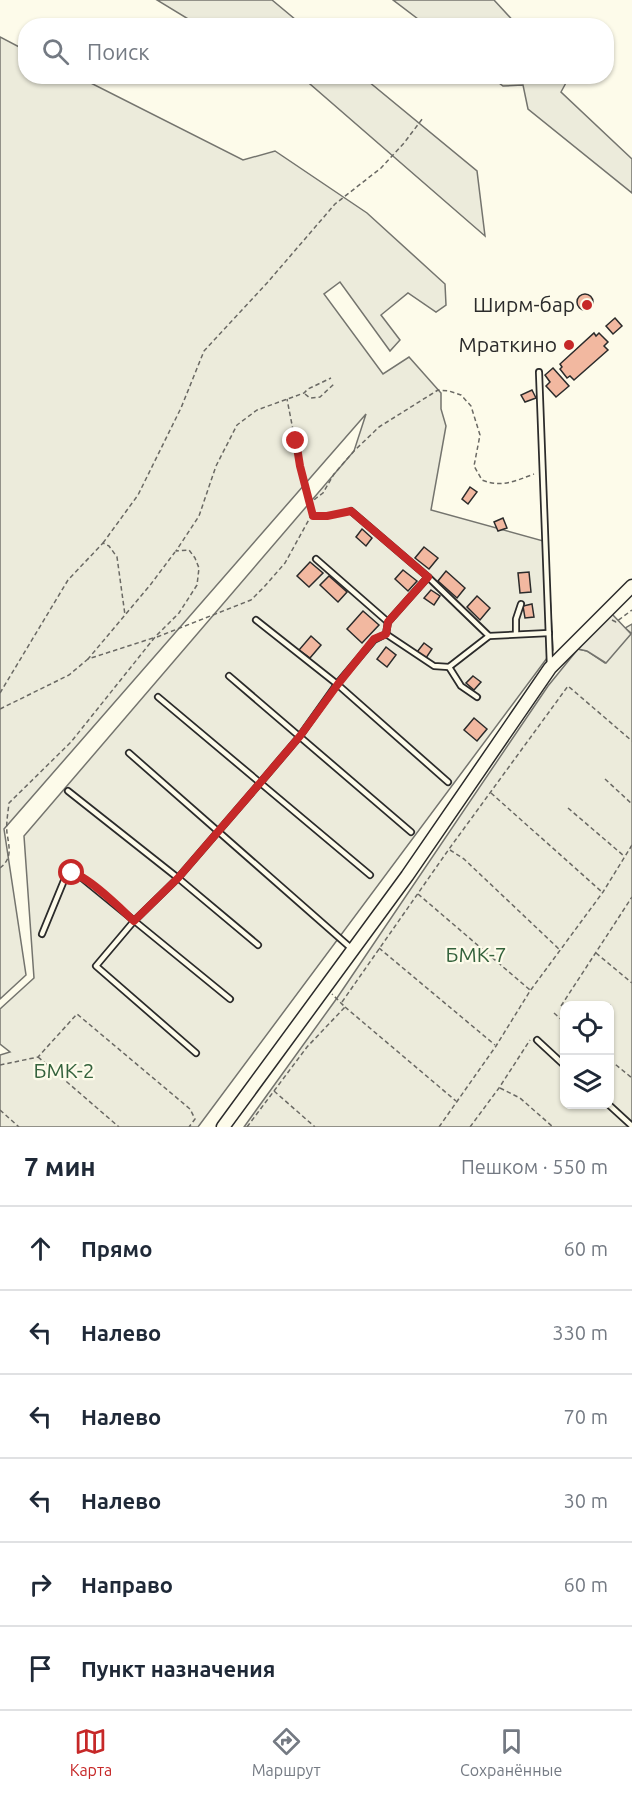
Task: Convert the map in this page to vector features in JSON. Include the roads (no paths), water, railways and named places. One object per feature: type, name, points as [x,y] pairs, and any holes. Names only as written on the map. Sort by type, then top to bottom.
[{"type":"main road","points":[[223,1127],[407,876],[550,668],[632,586]]},
{"type":"lane","points":[[539,372],[550,668]]},
{"type":"lane","points":[[351,511],[428,577],[489,636]]},
{"type":"lane","points":[[316,559],[388,622]]},
{"type":"lane","points":[[386,634],[388,622],[428,577]]},
{"type":"lane","points":[[516,634],[516,619],[520,604]]},
{"type":"lane","points":[[256,620],[338,684],[448,782]]},
{"type":"lane","points":[[386,634],[434,666],[449,667],[489,636],[549,633]]},
{"type":"lane","points":[[196,1053],[96,966],[134,921],[178,878],[300,736],[374,639],[386,634]]},
{"type":"lane","points":[[449,667],[461,686],[477,697]]},
{"type":"lane","points":[[229,676],[411,832]]},
{"type":"lane","points":[[158,696],[370,875]]},
{"type":"lane","points":[[129,753],[353,950]]},
{"type":"lane","points":[[68,791],[258,945]]},
{"type":"lane","points":[[42,934],[64,878],[72,873],[77,874],[230,999]]},
{"type":"lane","points":[[537,1040],[560,1061]]},
{"type":"lane","points":[[613,1109],[632,1126]]},
{"type":"place","name":"Ширм-бар","points":[[587,305]]},
{"type":"place","name":"Мраткино","points":[[569,345]]},
{"type":"park label","name":"БМК-7","points":[[476,955]]},
{"type":"park label","name":"БМК-2","points":[[64,1071]]}]
